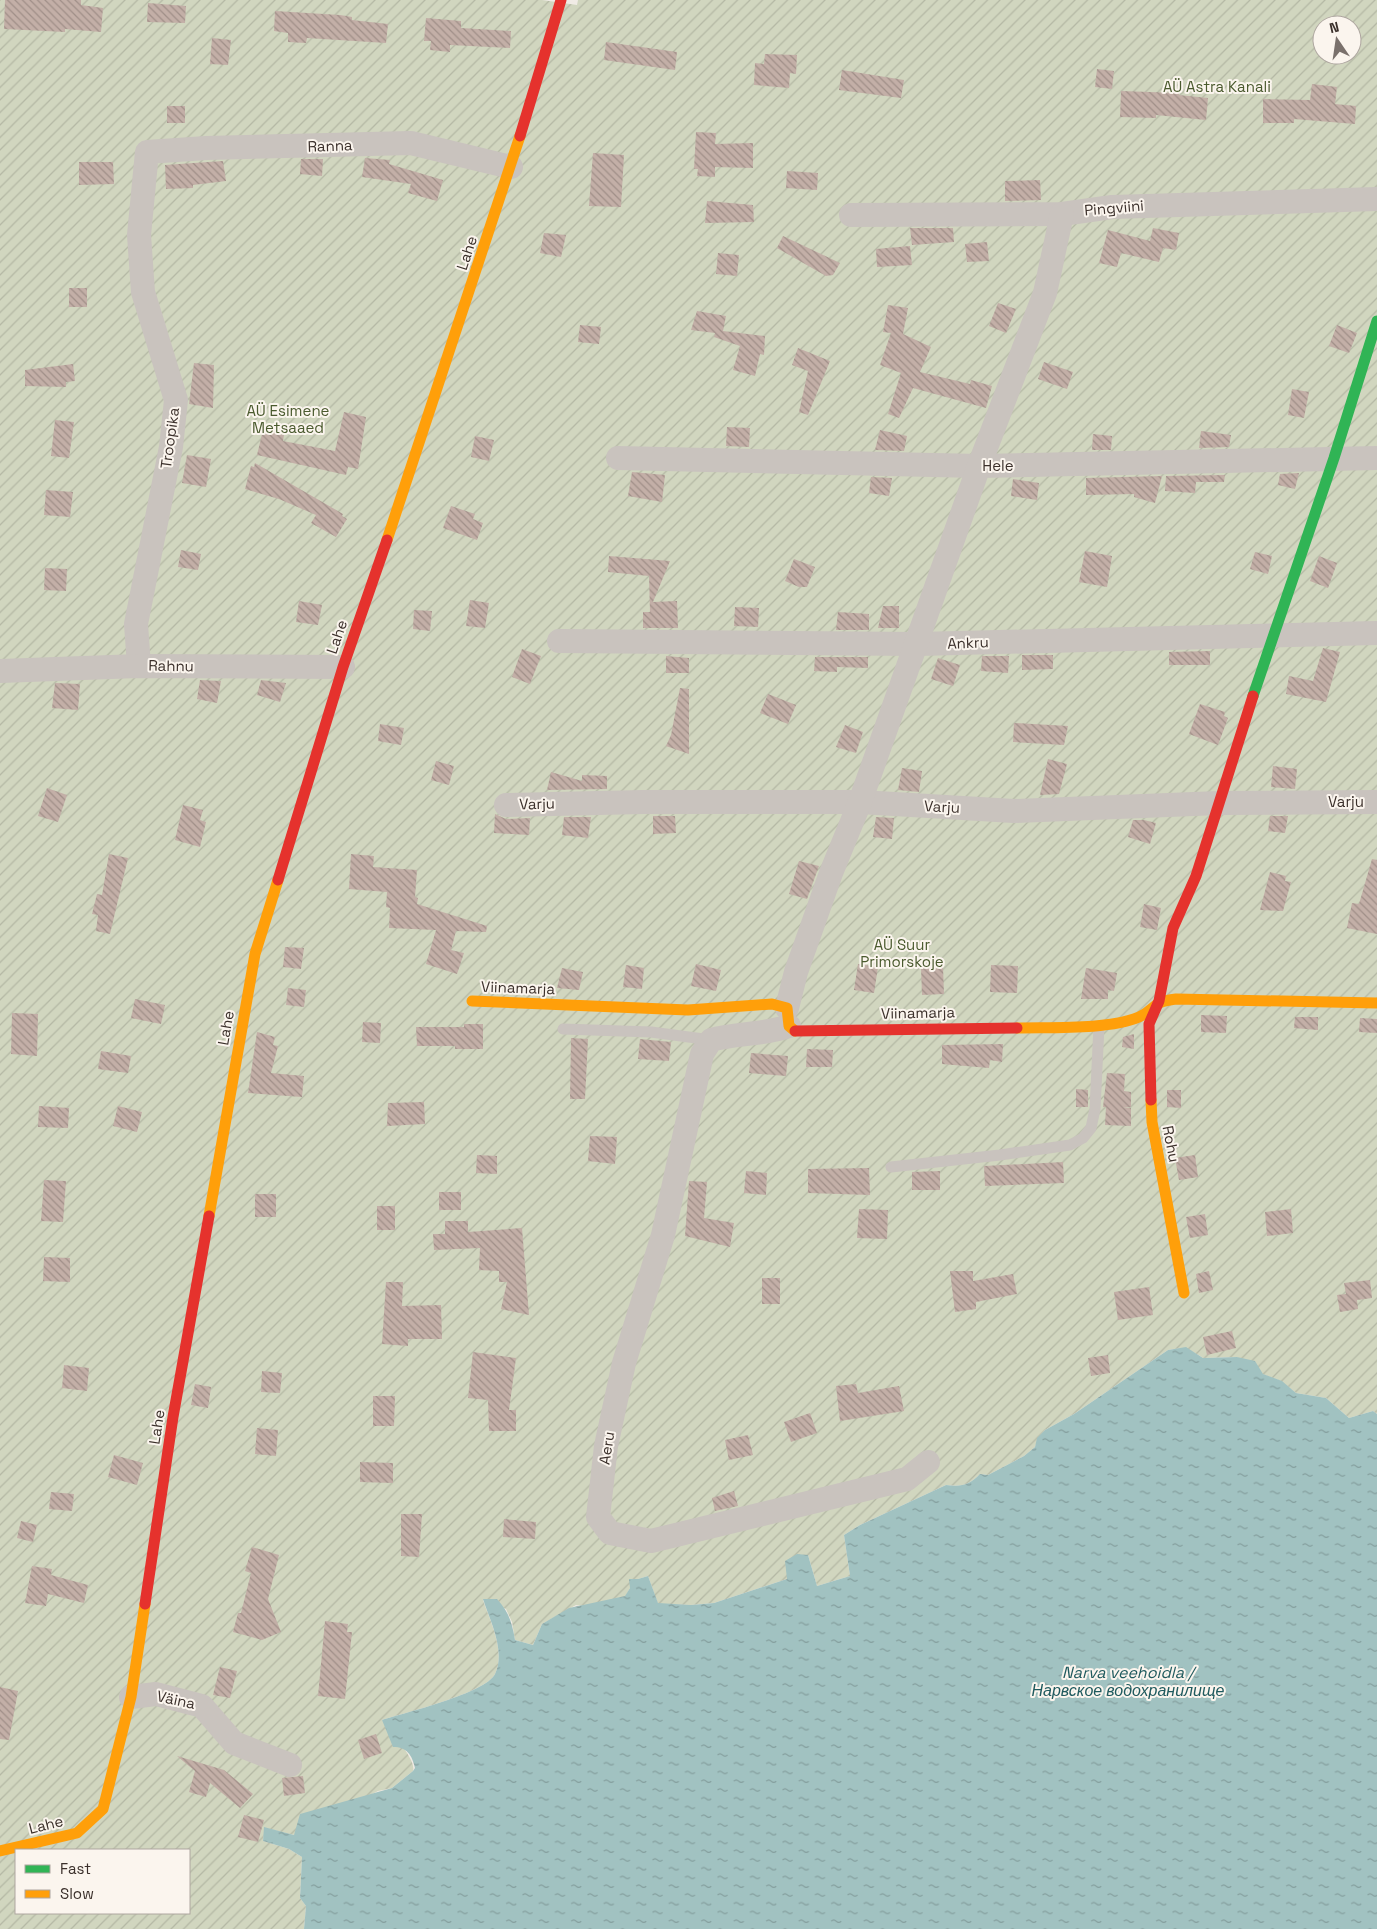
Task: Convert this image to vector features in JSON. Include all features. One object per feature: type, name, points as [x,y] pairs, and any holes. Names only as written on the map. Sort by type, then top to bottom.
[{"type":"street","name":"Lahe","points":[[0,1851],[77,1833],[104,1809],[131,1698],[173,1417],[255,954],[343,667],[410,474],[511,167],[561,0]]},
{"type":"street","name":"Ranna","points":[[147,152],[206,148],[412,143],[511,167]]},
{"type":"street","name":"Troopika","points":[[139,666],[136,624],[171,447],[176,400],[143,292],[139,235],[147,152]]},
{"type":"street","name":"Pingviini","points":[[851,215],[1062,214],[1112,207],[1377,199]]},
{"type":"street","points":[[711,1040],[729,1035],[773,1031],[788,1017],[796,972],[830,873],[860,802],[918,644],[979,466],[1045,293],[1062,214]]},
{"type":"street","name":"Rohu","points":[[1184,1294],[1152,1122],[1149,1024],[1159,1001],[1173,928],[1196,876],[1272,634],[1334,458],[1377,321]]},
{"type":"street","name":"Hele","points":[[618,458],[979,466],[1161,464],[1377,458]]},
{"type":"street","name":"Ankru","points":[[559,641],[918,644],[1272,634],[1377,633]]},
{"type":"street","name":"Rahnu","points":[[0,671],[139,666],[343,667]]},
{"type":"street","name":"Varju","points":[[506,805],[642,802],[860,802],[1014,811],[1219,803],[1377,802]]},
{"type":"street","name":"Viinamarja","points":[[472,1001],[688,1010],[772,1004],[788,1017],[797,1032],[1099,1026],[1140,1017],[1159,1001]]},
{"type":"street","points":[[1159,1001],[1377,1003]]},
{"type":"street","name":"Aeru","points":[[711,1040],[702,1054],[664,1235],[624,1363],[606,1446],[598,1517],[610,1533],[651,1541],[907,1478],[928,1462]]},
{"type":"street","name":"Väina","points":[[131,1698],[156,1694],[202,1706],[234,1743],[290,1765]]},
{"type":"lane","points":[[891,1166],[1000,1155],[1070,1145],[1084,1138],[1091,1128],[1095,1109],[1099,1026]]},
{"type":"lane","points":[[563,1029],[651,1032],[711,1040]]},
{"type":"green space","points":[[0,0],[542,0],[577,5],[578,0],[1377,0],[1377,1414],[1373,1411],[1349,1418],[1326,1398],[1296,1393],[1281,1381],[1262,1374],[1237,1357],[1203,1358],[1186,1350],[1168,1350],[1074,1414],[1045,1430],[1038,1438],[1035,1447],[1024,1456],[988,1475],[980,1474],[965,1484],[957,1486],[946,1485],[860,1525],[844,1535],[850,1576],[817,1586],[808,1555],[787,1579],[714,1603],[691,1605],[658,1604],[648,1576],[630,1579],[630,1588],[625,1597],[582,1606],[576,1605],[542,1624],[533,1645],[515,1640],[512,1622],[506,1609],[483,1600],[498,1646],[499,1656],[495,1674],[477,1688],[461,1695],[382,1720],[407,1753],[413,1766],[413,1771],[392,1788],[378,1791],[294,1835],[265,1828],[263,1841],[289,1849],[302,1857],[300,1898],[306,1906],[304,1929],[0,1929]]},
{"type":"water","name":"Narva veehoidla / Нарвское водохранилище","points":[[1186,1347],[1203,1358],[1237,1357],[1255,1361],[1263,1374],[1282,1381],[1296,1393],[1326,1398],[1349,1418],[1373,1411],[1377,1414],[1377,1929],[304,1929],[306,1906],[300,1898],[302,1857],[289,1849],[263,1841],[264,1827],[294,1835],[300,1814],[392,1788],[413,1771],[415,1768],[412,1759],[402,1748],[393,1747],[382,1720],[461,1695],[477,1688],[495,1674],[499,1656],[498,1646],[483,1599],[497,1599],[509,1618],[515,1640],[533,1645],[542,1624],[569,1608],[625,1596],[630,1588],[629,1579],[648,1576],[658,1603],[691,1605],[714,1603],[787,1579],[785,1561],[797,1554],[808,1555],[817,1586],[850,1576],[844,1535],[860,1525],[946,1485],[957,1486],[965,1484],[980,1474],[988,1475],[1024,1456],[1035,1447],[1037,1438],[1045,1430],[1074,1414],[1168,1350]]},
{"type":"building","points":[[5,0],[81,0],[81,5],[103,8],[101,32],[65,29],[65,32],[4,29]]},
{"type":"building","points":[[148,3],[186,6],[185,23],[147,22]]},
{"type":"building","points":[[275,11],[340,15],[352,17],[352,20],[388,24],[386,43],[307,38],[306,43],[288,42],[288,33],[274,31]]},
{"type":"building","points":[[426,18],[461,21],[461,28],[511,31],[510,48],[450,45],[450,52],[430,50],[431,41],[424,41]]},
{"type":"building","points":[[212,38],[231,40],[228,65],[210,64]]},
{"type":"building","points":[[606,42],[677,52],[675,70],[604,60]]},
{"type":"building","points":[[765,54],[797,55],[796,74],[790,73],[789,88],[754,85],[755,63],[764,64]]},
{"type":"building","points":[[1097,69],[1114,71],[1112,89],[1095,87]]},
{"type":"building","points":[[842,70],[904,80],[901,98],[839,90]]},
{"type":"building","points":[[1312,84],[1337,87],[1335,104],[1356,106],[1355,124],[1294,119],[1294,123],[1263,123],[1263,99],[1310,100]]},
{"type":"building","points":[[1121,91],[1179,93],[1179,95],[1208,98],[1206,120],[1156,115],[1156,118],[1120,117]]},
{"type":"building","points":[[167,106],[185,106],[185,123],[167,123]]},
{"type":"building","points":[[696,132],[716,133],[715,144],[753,143],[753,168],[715,167],[715,177],[697,176],[698,169],[694,169]]},
{"type":"building","points":[[593,153],[624,155],[621,207],[589,206]]},
{"type":"building","points":[[365,158],[390,160],[389,164],[443,180],[437,201],[408,193],[411,184],[362,177]]},
{"type":"building","points":[[301,159],[323,159],[322,176],[300,174]]},
{"type":"building","points":[[223,161],[226,181],[193,185],[193,188],[166,189],[165,165]]},
{"type":"building","points":[[79,162],[113,162],[114,184],[79,185]]},
{"type":"building","points":[[787,171],[818,173],[817,190],[786,188]]},
{"type":"building","points":[[1040,180],[1041,200],[1005,201],[1005,181]]},
{"type":"building","points":[[707,201],[753,205],[754,222],[705,223]]},
{"type":"building","points":[[910,228],[953,228],[954,242],[912,245]]},
{"type":"building","points":[[1153,228],[1179,233],[1176,250],[1163,248],[1159,262],[1121,253],[1117,267],[1099,263],[1108,230],[1150,241]]},
{"type":"building","points":[[544,233],[566,235],[561,257],[540,253]]},
{"type":"building","points":[[783,236],[840,263],[833,275],[826,276],[777,248]]},
{"type":"building","points":[[987,242],[989,261],[967,262],[965,244]]},
{"type":"building","points":[[910,246],[912,265],[877,267],[876,249]]},
{"type":"building","points":[[718,253],[739,255],[737,276],[716,274]]},
{"type":"building","points":[[69,288],[87,288],[87,307],[69,307]]},
{"type":"building","points":[[998,303],[1016,309],[1006,333],[989,326]]},
{"type":"building","points":[[888,305],[908,308],[903,334],[931,347],[920,372],[970,384],[971,380],[992,386],[986,408],[913,388],[899,418],[888,414],[901,373],[880,365],[891,333],[883,332]]},
{"type":"building","points":[[697,311],[726,316],[723,331],[765,336],[764,355],[760,354],[755,376],[733,370],[740,346],[714,337],[715,333],[691,330]]},
{"type":"building","points":[[580,325],[601,327],[599,344],[578,342]]},
{"type":"building","points":[[1337,325],[1357,333],[1349,353],[1329,346]]},
{"type":"building","points":[[798,348],[830,361],[808,415],[799,412],[808,371],[792,365]]},
{"type":"building","points":[[1044,362],[1073,372],[1067,389],[1038,379]]},
{"type":"building","points":[[194,363],[214,365],[213,408],[189,404]]},
{"type":"building","points":[[73,364],[75,381],[66,382],[66,387],[25,386],[25,370]]},
{"type":"building","points":[[1292,389],[1309,392],[1304,418],[1288,415]]},
{"type":"building","points":[[344,412],[366,417],[358,469],[348,467],[346,475],[257,455],[263,430],[284,435],[283,441],[335,451]]},
{"type":"building","points":[[55,420],[74,422],[69,458],[51,456]]},
{"type":"building","points":[[727,427],[750,428],[749,447],[726,446]]},
{"type":"building","points":[[880,430],[907,436],[904,451],[875,450]]},
{"type":"building","points":[[1201,431],[1231,435],[1229,447],[1199,448]]},
{"type":"building","points":[[1093,434],[1112,436],[1111,450],[1092,450]]},
{"type":"building","points":[[475,436],[494,440],[489,461],[471,457]]},
{"type":"building","points":[[187,455],[211,459],[206,487],[182,483]]},
{"type":"building","points":[[255,463],[343,514],[342,516],[347,519],[336,537],[311,523],[316,515],[279,499],[245,489],[251,466],[254,467]]},
{"type":"building","points":[[632,472],[665,475],[662,502],[628,496]]},
{"type":"building","points":[[1299,473],[1295,489],[1278,485],[1280,474]]},
{"type":"building","points":[[1225,475],[1224,482],[1196,482],[1195,493],[1165,491],[1166,476]]},
{"type":"building","points":[[1162,476],[1155,503],[1134,497],[1134,494],[1086,495],[1086,478]]},
{"type":"building","points":[[871,477],[892,478],[889,496],[869,493]]},
{"type":"building","points":[[1013,479],[1039,483],[1037,500],[1011,496]]},
{"type":"building","points":[[46,490],[73,492],[70,517],[44,515]]},
{"type":"building","points":[[451,506],[475,514],[473,519],[483,523],[477,540],[443,528]]},
{"type":"building","points":[[181,550],[201,554],[198,570],[178,567]]},
{"type":"building","points":[[1085,551],[1112,556],[1107,587],[1079,582]]},
{"type":"building","points":[[1255,552],[1272,556],[1268,574],[1250,569]]},
{"type":"building","points":[[609,556],[670,561],[653,602],[677,601],[678,628],[643,628],[643,612],[650,612],[649,576],[608,572]]},
{"type":"building","points":[[1319,556],[1337,563],[1328,588],[1310,581]]},
{"type":"building","points":[[794,559],[815,567],[807,587],[799,587],[785,581]]},
{"type":"building","points":[[45,568],[67,569],[66,591],[44,590]]},
{"type":"building","points":[[470,600],[489,603],[485,628],[466,626]]},
{"type":"building","points":[[299,601],[322,605],[318,625],[296,622]]},
{"type":"building","points":[[883,606],[899,606],[899,628],[878,628]]},
{"type":"building","points":[[735,607],[759,608],[758,627],[734,626]]},
{"type":"building","points":[[414,610],[432,611],[430,631],[413,629]]},
{"type":"building","points":[[838,612],[869,614],[869,630],[836,630]]},
{"type":"building","points":[[1323,648],[1340,652],[1326,702],[1286,694],[1289,676],[1313,681]]},
{"type":"building","points":[[522,649],[541,656],[530,684],[512,677]]},
{"type":"building","points":[[1210,651],[1210,665],[1169,665],[1169,652]]},
{"type":"building","points":[[1022,655],[1053,655],[1053,669],[1022,670]]},
{"type":"building","points":[[666,656],[689,658],[689,673],[666,673]]},
{"type":"building","points":[[982,656],[1009,656],[1008,673],[981,671]]},
{"type":"building","points":[[815,657],[868,657],[868,668],[837,667],[837,672],[814,671]]},
{"type":"building","points":[[938,658],[960,665],[953,686],[931,679]]},
{"type":"building","points":[[200,680],[221,681],[217,703],[197,699]]},
{"type":"building","points":[[261,680],[286,683],[280,702],[257,695]]},
{"type":"building","points":[[55,683],[80,684],[78,710],[52,708]]},
{"type":"building","points":[[680,688],[689,689],[689,754],[666,746],[671,735]]},
{"type":"building","points":[[768,694],[796,705],[788,724],[760,713]]},
{"type":"building","points":[[1200,704],[1225,712],[1224,716],[1228,718],[1218,745],[1189,734]]},
{"type":"building","points":[[1014,723],[1068,726],[1064,745],[1013,742]]},
{"type":"building","points":[[380,724],[404,728],[401,745],[378,741]]},
{"type":"building","points":[[845,725],[863,732],[856,753],[836,747]]},
{"type":"building","points":[[1048,759],[1067,764],[1059,794],[1040,795]]},
{"type":"building","points":[[436,761],[454,766],[449,785],[431,780]]},
{"type":"building","points":[[1273,766],[1297,769],[1295,789],[1271,787]]},
{"type":"building","points":[[902,768],[922,771],[919,792],[898,790]]},
{"type":"building","points":[[551,772],[582,781],[582,775],[607,776],[607,789],[547,790]]},
{"type":"building","points":[[47,788],[67,795],[58,822],[38,816]]},
{"type":"building","points":[[183,805],[203,810],[200,820],[206,822],[200,847],[175,840]]},
{"type":"building","points":[[495,814],[506,819],[530,818],[529,835],[494,833]]},
{"type":"building","points":[[653,816],[675,816],[676,833],[653,834]]},
{"type":"building","points":[[1270,816],[1288,816],[1285,833],[1268,831]]},
{"type":"building","points":[[564,817],[591,817],[588,838],[562,835]]},
{"type":"building","points":[[876,817],[894,818],[892,839],[873,837]]},
{"type":"building","points":[[1133,820],[1156,823],[1150,844],[1128,837]]},
{"type":"building","points":[[109,854],[128,858],[110,934],[96,931],[98,915],[92,914],[97,894],[102,895]]},
{"type":"building","points":[[351,854],[374,856],[373,867],[417,870],[415,897],[418,898],[417,904],[487,926],[486,932],[456,931],[451,950],[464,953],[457,974],[426,964],[436,930],[389,928],[390,908],[386,907],[387,892],[349,889]]},
{"type":"building","points":[[1372,859],[1377,860],[1377,934],[1347,928],[1352,903],[1359,904]]},
{"type":"building","points":[[799,861],[819,866],[807,899],[789,894]]},
{"type":"building","points":[[1270,872],[1286,876],[1285,881],[1291,882],[1283,911],[1260,910]]},
{"type":"building","points":[[1144,904],[1161,908],[1157,930],[1140,927]]},
{"type":"building","points":[[285,947],[304,948],[301,969],[283,967]]},
{"type":"building","points":[[696,964],[721,970],[716,991],[691,986]]},
{"type":"building","points":[[858,964],[878,967],[874,993],[854,990]]},
{"type":"building","points":[[626,965],[644,968],[642,989],[623,987]]},
{"type":"building","points":[[991,965],[1018,966],[1017,993],[990,992]]},
{"type":"building","points":[[943,967],[944,994],[922,995],[921,968]]},
{"type":"building","points":[[562,968],[583,972],[579,990],[557,988]]},
{"type":"building","points":[[1086,968],[1117,973],[1114,991],[1108,990],[1108,999],[1081,999]]},
{"type":"building","points":[[288,988],[306,990],[304,1007],[286,1005]]},
{"type":"building","points":[[135,999],[165,1005],[161,1024],[131,1018]]},
{"type":"building","points":[[12,1013],[38,1014],[37,1056],[11,1054]]},
{"type":"building","points":[[1201,1015],[1227,1016],[1226,1033],[1201,1032]]},
{"type":"building","points":[[1295,1017],[1318,1017],[1318,1030],[1294,1028]]},
{"type":"building","points":[[1360,1018],[1377,1019],[1377,1033],[1359,1032]]},
{"type":"building","points":[[363,1022],[381,1023],[380,1043],[362,1042]]},
{"type":"building","points":[[464,1024],[483,1024],[483,1049],[455,1049],[455,1046],[417,1046],[416,1027],[464,1027]]},
{"type":"building","points":[[257,1032],[275,1037],[273,1045],[278,1046],[271,1073],[304,1076],[302,1097],[248,1093]]},
{"type":"building","points":[[1134,1034],[1134,1049],[1122,1047],[1123,1037]]},
{"type":"building","points":[[571,1038],[588,1039],[585,1099],[570,1099]]},
{"type":"building","points":[[640,1039],[671,1042],[669,1061],[638,1059]]},
{"type":"building","points":[[1003,1044],[1002,1062],[990,1060],[989,1068],[942,1064],[942,1045]]},
{"type":"building","points":[[807,1049],[833,1050],[832,1067],[806,1067]]},
{"type":"building","points":[[101,1051],[131,1056],[128,1073],[98,1069]]},
{"type":"building","points":[[751,1053],[788,1056],[786,1076],[749,1073]]},
{"type":"building","points":[[1107,1073],[1125,1074],[1124,1091],[1131,1092],[1131,1107],[1123,1108],[1131,1108],[1131,1126],[1105,1125],[1106,1107],[1103,1107]]},
{"type":"building","points":[[1076,1089],[1088,1090],[1088,1107],[1076,1107]]},
{"type":"building","points":[[1167,1090],[1181,1090],[1181,1108],[1167,1107]]},
{"type":"building","points":[[424,1102],[425,1124],[387,1126],[388,1103]]},
{"type":"building","points":[[39,1106],[69,1108],[68,1128],[38,1127]]},
{"type":"building","points":[[118,1106],[142,1112],[137,1132],[113,1126]]},
{"type":"building","points":[[590,1136],[617,1137],[615,1164],[588,1161]]},
{"type":"building","points":[[477,1155],[497,1156],[497,1174],[476,1173]]},
{"type":"building","points":[[1195,1155],[1198,1177],[1179,1180],[1175,1158]]},
{"type":"building","points":[[1063,1162],[1064,1183],[985,1186],[984,1166]]},
{"type":"building","points":[[869,1168],[870,1195],[808,1193],[808,1169]]},
{"type":"building","points":[[746,1171],[767,1173],[766,1195],[744,1193]]},
{"type":"building","points":[[940,1171],[940,1190],[912,1190],[912,1172]]},
{"type":"building","points":[[44,1180],[66,1181],[63,1222],[41,1221]]},
{"type":"building","points":[[689,1181],[707,1182],[704,1218],[734,1223],[730,1247],[685,1236]]},
{"type":"building","points":[[439,1192],[461,1192],[461,1210],[439,1210]]},
{"type":"building","points":[[255,1194],[276,1194],[276,1217],[255,1217]]},
{"type":"building","points":[[377,1206],[395,1206],[395,1230],[377,1230]]},
{"type":"building","points":[[859,1209],[888,1210],[887,1239],[857,1238]]},
{"type":"building","points":[[1291,1209],[1293,1233],[1267,1236],[1265,1212]]},
{"type":"building","points":[[1205,1214],[1208,1235],[1190,1238],[1186,1217]]},
{"type":"building","points":[[445,1221],[468,1221],[468,1232],[522,1228],[529,1315],[501,1309],[507,1282],[499,1282],[499,1271],[479,1270],[480,1248],[434,1250],[433,1234],[445,1234]]},
{"type":"building","points":[[44,1257],[70,1258],[70,1282],[43,1281]]},
{"type":"building","points":[[950,1271],[973,1271],[973,1281],[1013,1274],[1017,1294],[976,1302],[976,1309],[955,1312]]},
{"type":"building","points":[[1209,1271],[1213,1290],[1199,1293],[1196,1274]]},
{"type":"building","points":[[762,1278],[780,1278],[780,1304],[762,1304]]},
{"type":"building","points":[[1370,1280],[1372,1298],[1357,1300],[1358,1309],[1340,1312],[1337,1295],[1346,1294],[1344,1283]]},
{"type":"building","points":[[386,1282],[403,1282],[402,1306],[441,1305],[442,1339],[408,1339],[408,1346],[382,1344]]},
{"type":"building","points":[[1149,1287],[1153,1315],[1118,1320],[1114,1292]]},
{"type":"building","points":[[1232,1331],[1236,1348],[1207,1355],[1203,1337]]},
{"type":"building","points":[[473,1352],[516,1358],[509,1410],[516,1410],[516,1431],[489,1431],[488,1400],[468,1398]]},
{"type":"building","points":[[1108,1355],[1110,1373],[1091,1376],[1088,1358]]},
{"type":"building","points":[[64,1365],[89,1368],[87,1391],[62,1388]]},
{"type":"building","points":[[262,1371],[282,1373],[280,1393],[261,1392]]},
{"type":"building","points":[[195,1384],[211,1387],[208,1408],[191,1405]]},
{"type":"building","points":[[856,1384],[858,1393],[899,1386],[904,1411],[840,1421],[836,1386]]},
{"type":"building","points":[[373,1396],[395,1396],[394,1426],[373,1426]]},
{"type":"building","points":[[810,1413],[817,1433],[791,1442],[784,1422]]},
{"type":"building","points":[[257,1428],[278,1430],[276,1456],[255,1454]]},
{"type":"building","points":[[748,1435],[753,1455],[729,1460],[725,1440]]},
{"type":"building","points":[[114,1455],[143,1463],[137,1485],[108,1477]]},
{"type":"building","points":[[360,1462],[393,1463],[393,1483],[360,1482]]},
{"type":"building","points":[[734,1491],[738,1506],[715,1511],[712,1498]]},
{"type":"building","points":[[51,1492],[74,1494],[72,1511],[49,1509]]},
{"type":"building","points":[[401,1514],[422,1514],[419,1557],[401,1556]]},
{"type":"building","points":[[504,1519],[536,1522],[535,1539],[503,1537]]},
{"type":"building","points":[[21,1521],[37,1525],[33,1542],[17,1538]]},
{"type":"building","points":[[252,1547],[279,1555],[268,1599],[281,1632],[262,1640],[233,1632],[238,1613],[241,1613],[251,1573],[245,1571]]},
{"type":"building","points":[[32,1566],[52,1569],[51,1575],[88,1585],[84,1603],[48,1594],[46,1606],[25,1603]]},
{"type":"building","points":[[325,1621],[348,1624],[347,1632],[352,1632],[345,1699],[318,1696]]},
{"type":"building","points":[[220,1667],[237,1671],[230,1698],[213,1695]]},
{"type":"building","points":[[0,1687],[18,1691],[9,1740],[0,1739]]},
{"type":"building","points":[[376,1734],[382,1753],[364,1759],[358,1740]]},
{"type":"building","points":[[177,1756],[224,1770],[253,1794],[240,1808],[210,1783],[206,1797],[189,1792],[195,1771]]},
{"type":"building","points":[[303,1776],[305,1793],[284,1796],[282,1778]]},
{"type":"building","points":[[244,1815],[264,1820],[258,1842],[238,1837]]},
{"type":"traffic: fast","points":[[1253,696],[1334,458],[1377,321]]},
{"type":"traffic: slow","points":[[387,540],[520,136]]},
{"type":"traffic: slow","points":[[209,1216],[255,954],[278,880]]},
{"type":"traffic: slow","points":[[1017,1028],[1079,1027],[1112,1024],[1139,1017],[1162,1002],[1176,999],[1377,1003]]},
{"type":"traffic: slow","points":[[472,1001],[688,1010],[772,1004],[787,1008],[789,1026],[795,1031]]},
{"type":"traffic: slow","points":[[1151,1100],[1152,1122],[1184,1293]]},
{"type":"traffic: slow","points":[[0,1851],[77,1833],[103,1809],[131,1697],[145,1604]]},
{"type":"traffic: jam","points":[[520,136],[561,0]]},
{"type":"traffic: jam","points":[[278,880],[343,667],[387,540]]},
{"type":"traffic: jam","points":[[1151,1100],[1149,1024],[1159,1001],[1173,928],[1196,876],[1253,696]]},
{"type":"traffic: jam","points":[[795,1031],[1017,1028]]},
{"type":"traffic: jam","points":[[145,1604],[173,1417],[209,1216]]},
{"type":"park label","name":"AÜ Astra Kanali","points":[[1217,87]]},
{"type":"park label","name":"AÜ Esimene Metsaaed","points":[[288,420]]},
{"type":"park label","name":"AÜ Suur Primorskoje","points":[[902,954]]}]
